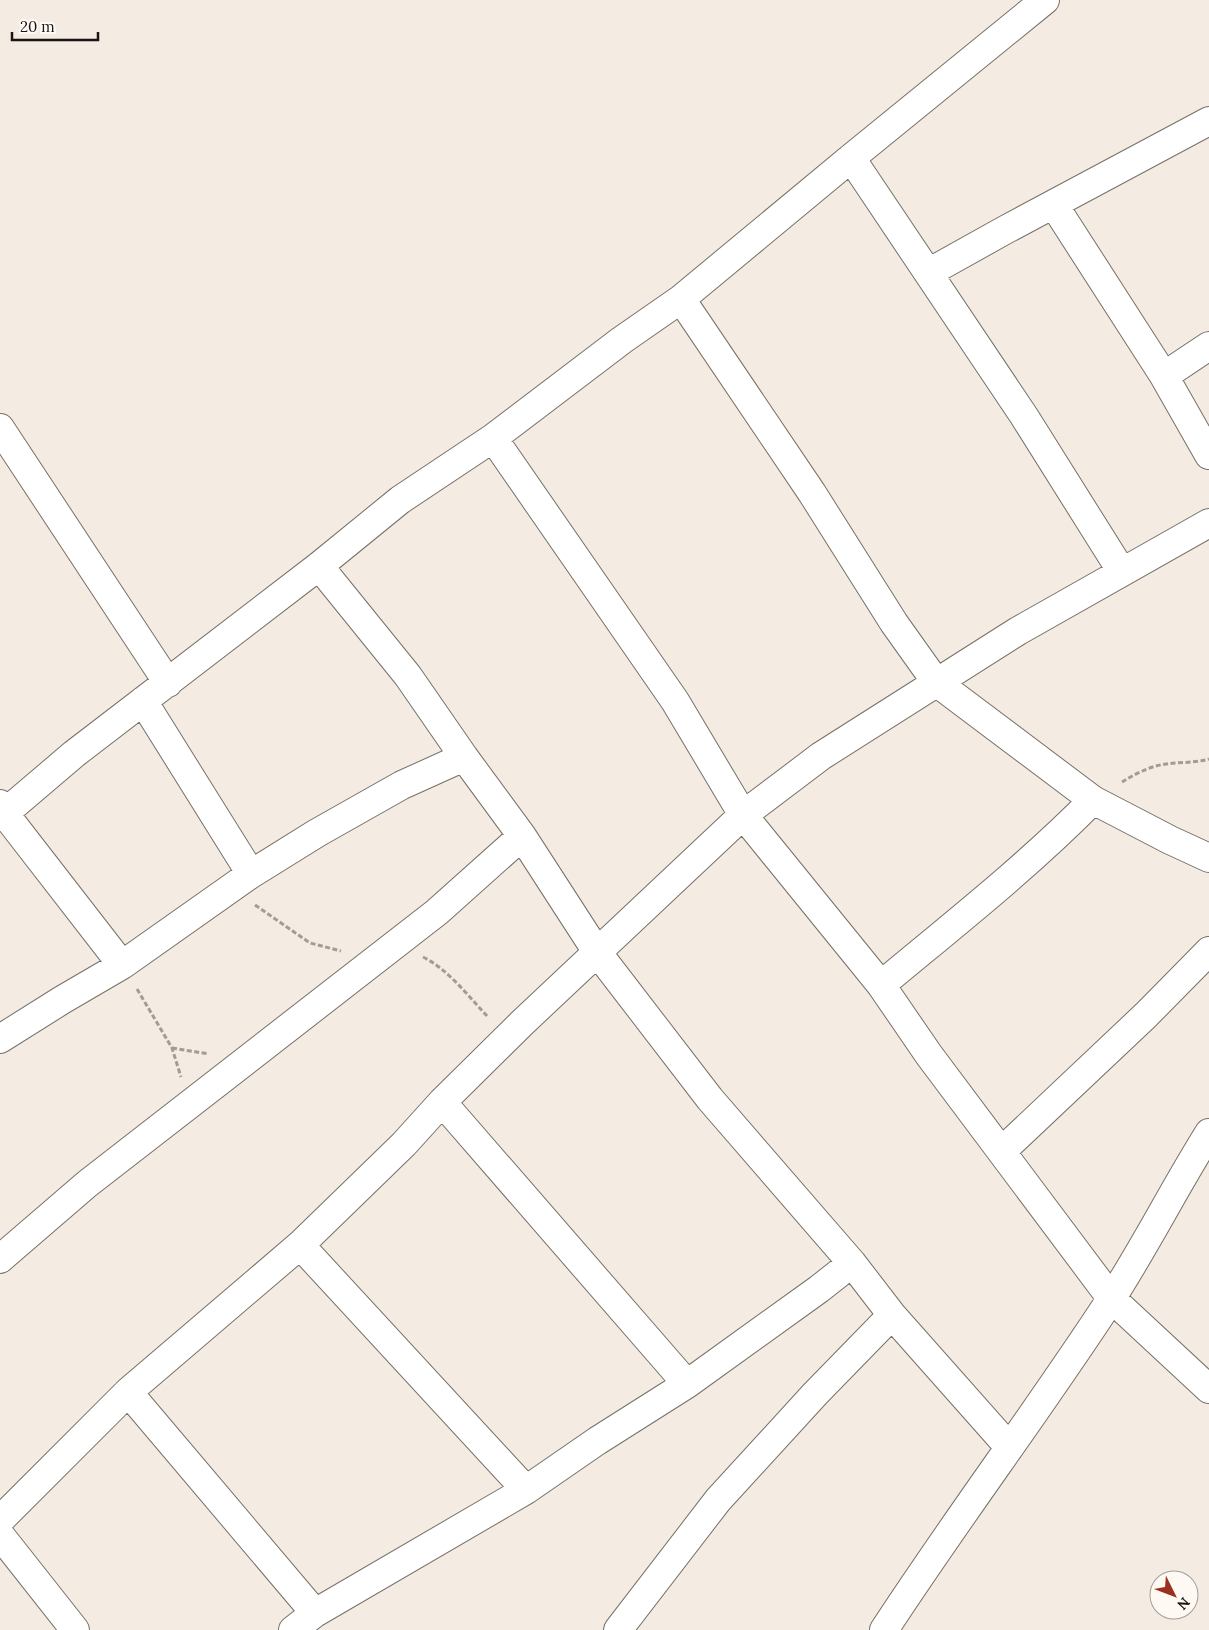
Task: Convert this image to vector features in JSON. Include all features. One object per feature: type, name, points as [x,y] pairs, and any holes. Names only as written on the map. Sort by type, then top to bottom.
[{"type":"street","points":[[122,965],[2,812],[74,754],[319,566],[400,500],[493,438],[622,340],[681,298],[1045,0]]},
{"type":"street","points":[[928,273],[1209,121]]},
{"type":"street","points":[[851,158],[1024,416],[1122,572]]},
{"type":"street","points":[[1054,205],[1164,376],[1209,455]]},
{"type":"street","points":[[681,298],[812,493],[894,623],[936,682],[1093,800],[1209,858]]},
{"type":"street","points":[[1164,376],[1209,346]]},
{"type":"street","points":[[0,428],[168,683]]},
{"type":"street","points":[[493,438],[675,701],[742,815],[881,985],[929,1055],[1111,1298],[1209,1389]]},
{"type":"street","points":[[0,1520],[128,1392],[300,1245],[404,1144],[442,1102],[742,815],[821,756],[936,682],[1018,631],[1209,523]]},
{"type":"street","points":[[319,566],[408,676],[522,836],[597,952],[710,1099],[852,1263],[892,1316],[1009,1447]]},
{"type":"street","points":[[143,701],[251,874]]},
{"type":"street","points":[[0,1039],[122,965],[251,874],[402,785],[464,757]]},
{"type":"street","points":[[881,985],[1024,866],[1093,800]]},
{"type":"street","points":[[0,1259],[87,1184],[437,912],[522,836]]},
{"type":"street","points":[[1002,1150],[1146,1015],[1209,951]]},
{"type":"street","points":[[442,1102],[687,1384]]},
{"type":"street","points":[[884,1630],[925,1567],[1111,1298],[1209,1133]]},
{"type":"street","points":[[300,1245],[526,1490]]},
{"type":"street","points":[[293,1630],[316,1613],[526,1490],[597,1441],[687,1384],[819,1290],[852,1263]]},
{"type":"street","points":[[618,1630],[718,1500],[802,1408],[892,1316]]},
{"type":"street","points":[[128,1392],[316,1613]]},
{"type":"street","points":[[0,1535],[76,1630]]},
{"type":"path","points":[[1093,800],[1140,771],[1164,764],[1200,762],[1209,759]]},
{"type":"path","points":[[122,965],[172,1048],[183,1082],[177,1113]]}]
